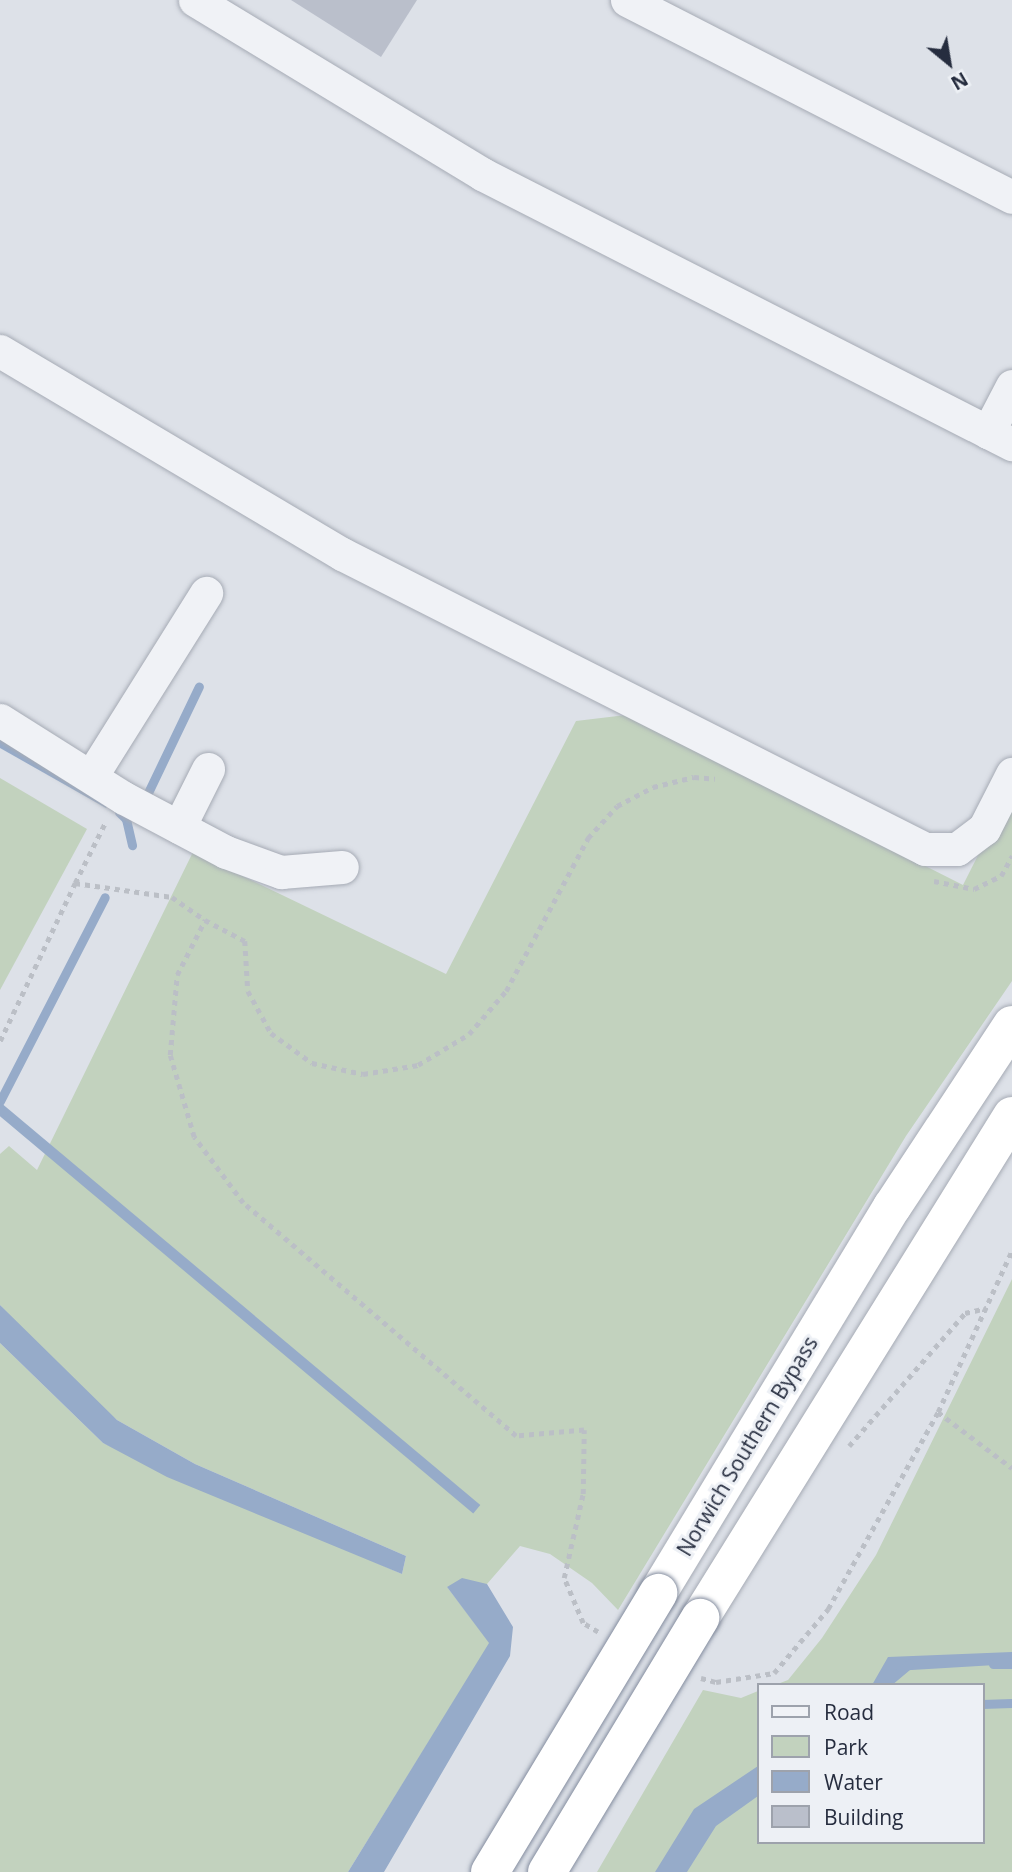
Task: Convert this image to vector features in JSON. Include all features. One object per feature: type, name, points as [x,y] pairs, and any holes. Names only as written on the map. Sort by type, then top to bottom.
[{"type":"highway","name":"Norwich Southern Bypass","points":[[490,1872],[892,1207],[1012,1025]]},
{"type":"highway","points":[[547,1872],[700,1618],[1012,1116]]},
{"type":"lane","points":[[195,0],[482,174],[1000,438],[1012,386]]},
{"type":"lane","points":[[627,0],[1012,197]]},
{"type":"lane","points":[[0,351],[342,554],[925,849],[957,849],[984,829],[1012,774]]},
{"type":"lane","points":[[92,775],[206,593]]},
{"type":"lane","points":[[0,720],[179,827],[226,852],[281,872],[342,867]]},
{"type":"lane","points":[[179,827],[208,769]]},
{"type":"path","points":[[75,883],[172,897],[205,920],[246,942],[248,990],[271,1033],[312,1063],[363,1074],[418,1065],[468,1034],[506,991],[588,838],[617,806],[653,787],[694,777],[720,779]]},
{"type":"path","points":[[0,1041],[97,833]]},
{"type":"path","points":[[920,873],[944,886],[974,889],[1001,876],[1012,856]]},
{"type":"path","points":[[205,920],[177,975],[170,1055],[194,1137],[243,1202],[516,1436],[584,1430],[583,1494],[564,1578],[583,1623],[605,1637]]},
{"type":"path","points":[[689,1675],[716,1682],[774,1673],[828,1609],[938,1412],[1012,1250]]},
{"type":"path","points":[[846,1449],[965,1313],[986,1308]]},
{"type":"path","points":[[938,1412],[1012,1468]]},
{"type":"green space","points":[[626,715],[963,885],[1012,788],[1012,981],[906,1136],[618,1610],[592,1583],[550,1554],[520,1546],[487,1584],[447,1587],[490,1643],[348,1872],[0,1872],[0,1343],[103,1443],[402,1574],[406,1556],[195,1464],[117,1420],[83,1392],[0,1305],[0,1154],[9,1146],[37,1170],[193,852],[446,974],[576,721]]},
{"type":"green space","points":[[0,778],[87,829],[0,990]]},
{"type":"green space","points":[[1012,1279],[1012,1872],[597,1872],[703,1690],[741,1698],[757,1691],[757,1844],[984,1844],[984,1683],[780,1683],[788,1680],[822,1638],[876,1555]]},
{"type":"water","points":[[0,739],[109,803],[106,808],[0,748]]},
{"type":"water","points":[[0,1102],[480,1505],[473,1513],[0,1116]]},
{"type":"water","points":[[0,1305],[117,1420],[195,1464],[406,1556],[402,1574],[167,1477],[103,1443],[0,1343]]},
{"type":"water","points":[[462,1578],[487,1584],[513,1627],[510,1656],[384,1872],[348,1872],[489,1643],[447,1587]]},
{"type":"water","points":[[1012,1652],[1012,1664],[895,1671],[891,1683],[873,1683],[888,1657]]},
{"type":"water","points":[[757,1767],[757,1797],[716,1826],[687,1872],[655,1872],[694,1809]]},
{"type":"building","points":[[291,0],[417,0],[381,57]]},
{"type":"waterway","points":[[144,801],[199,686]]},
{"type":"waterway","points":[[119,812],[126,819],[132,845]]},
{"type":"waterway","points":[[0,1101],[105,897]]},
{"type":"waterway","points":[[886,1683],[909,1664]]},
{"type":"waterway","points":[[993,1664],[1012,1664]]},
{"type":"waterway","points":[[984,1704],[1012,1703]]}]
